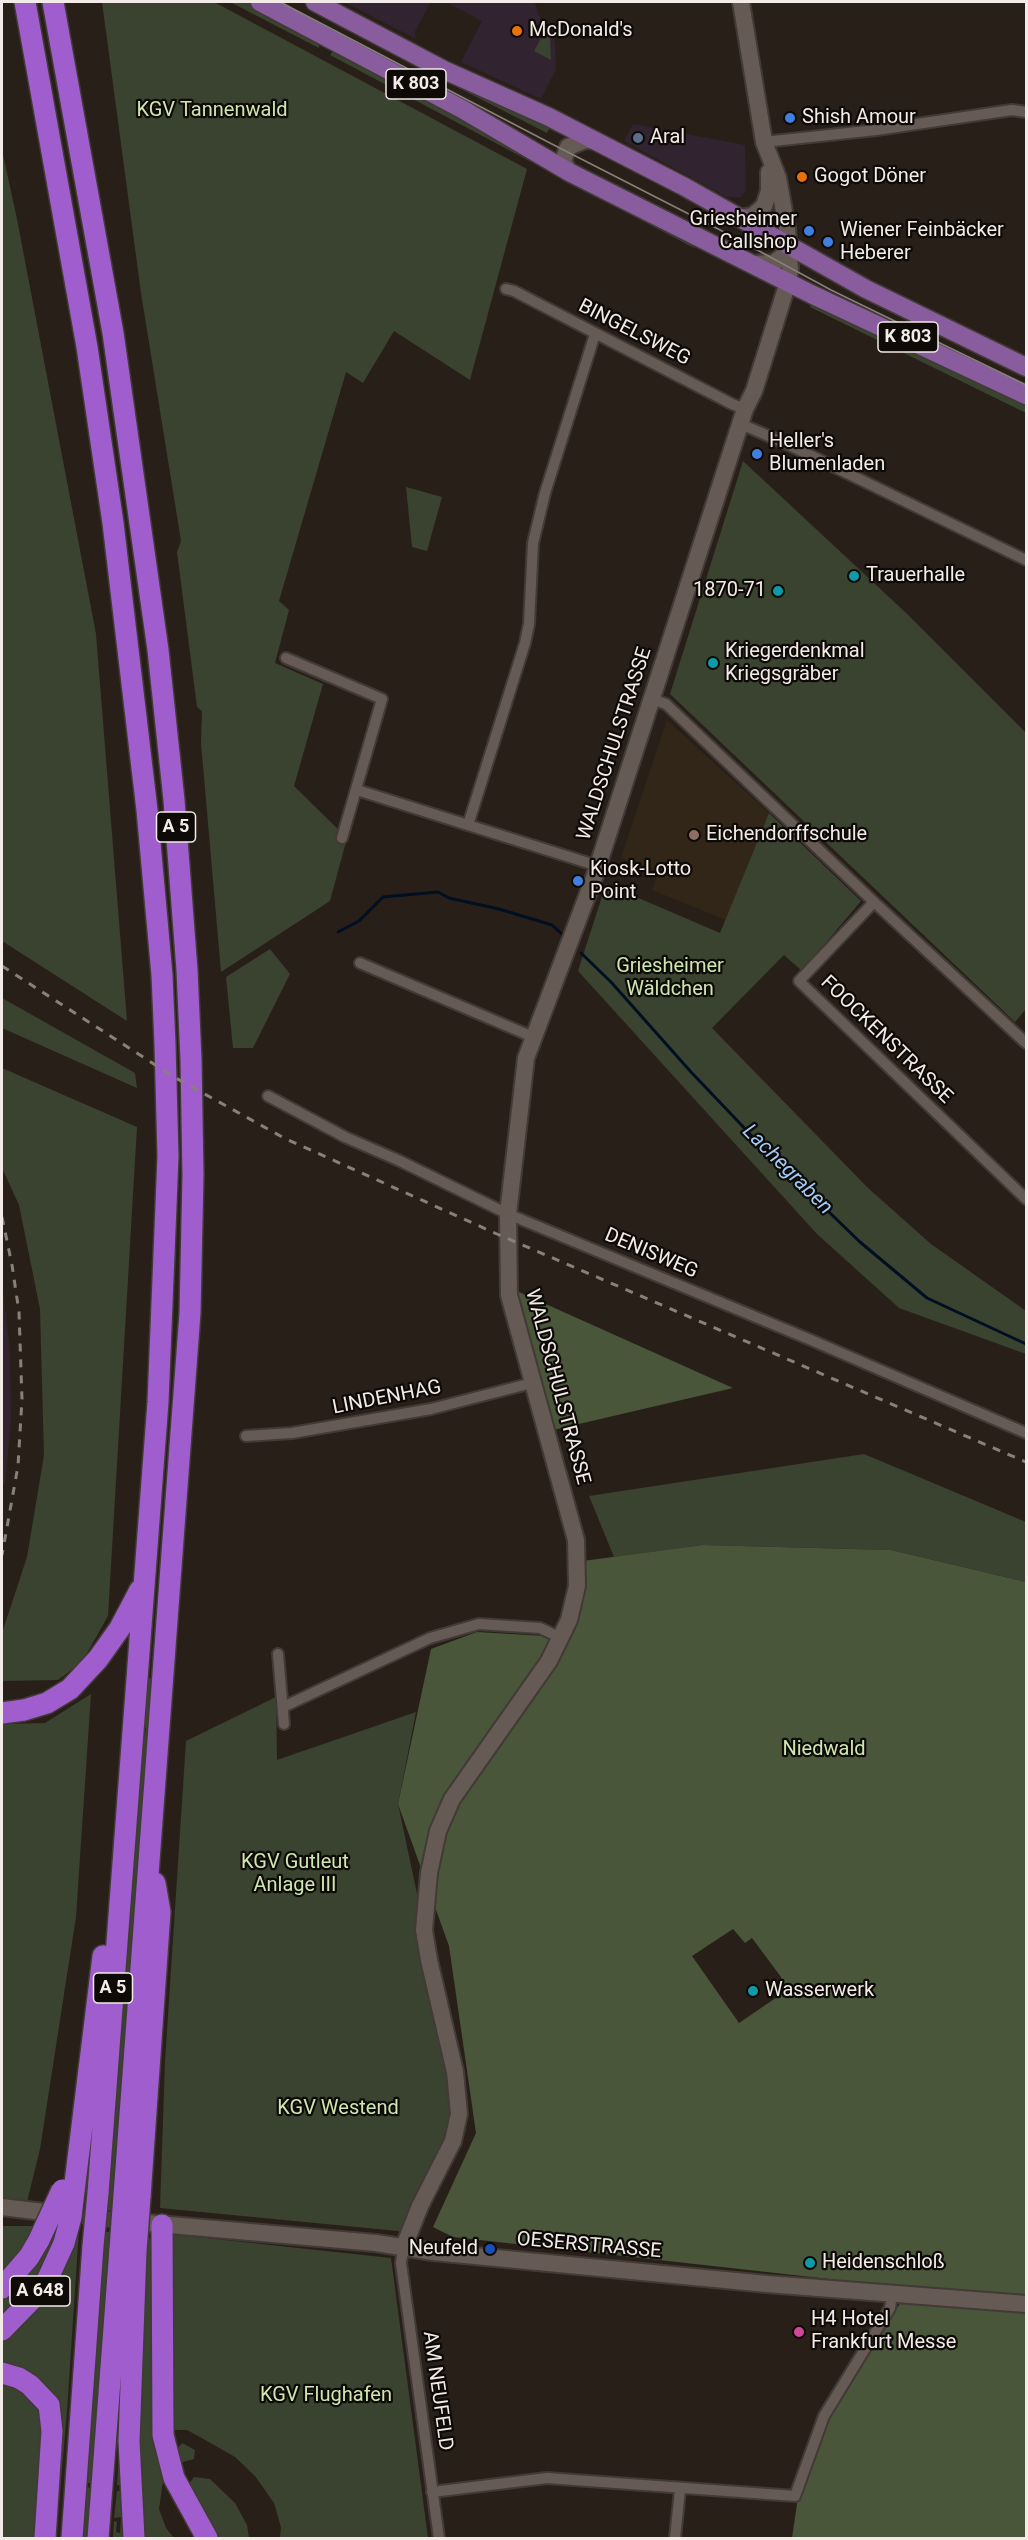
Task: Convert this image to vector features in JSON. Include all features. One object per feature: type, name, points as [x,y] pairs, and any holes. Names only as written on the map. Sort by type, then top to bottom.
[{"type":"highway","name":"A 5","points":[[25,2],[87,348],[113,523],[139,728],[162,975],[168,1156],[161,1347],[72,2538]]},
{"type":"highway","name":"A 5","points":[[53,2],[113,333],[158,650],[174,800],[187,970],[193,1143],[190,1293],[150,1855],[160,1912],[98,2538]]},
{"type":"highway","points":[[2,1713],[24,1710],[47,1703],[70,1689],[99,1659],[120,1628],[144,1582]]},
{"type":"highway","name":"A 5","points":[[83,2113],[94,2019],[128,1784]]},
{"type":"highway","name":"A 648","points":[[2,2330],[44,2287],[64,2243],[71,2217],[68,2190],[83,2113]]},
{"type":"highway","name":"A 648","points":[[2,2288],[29,2257],[68,2190]]},
{"type":"highway","points":[[154,2224],[163,2356],[161,2412],[163,2435],[174,2478],[207,2538]]},
{"type":"highway","name":"A 5","points":[[128,2250],[129,2441],[134,2538]]},
{"type":"highway","points":[[2,2373],[30,2385],[50,2405],[52,2431],[45,2538]]},
{"type":"main road","name":"K 803","points":[[260,2],[462,109],[569,172],[788,282],[1026,395]]},
{"type":"main road","name":"K 803","points":[[315,2],[444,70],[549,117],[596,141],[740,218],[788,248],[1026,367]]},
{"type":"street","name":"WALDSCHULSTRASSE","points":[[403,2249],[420,2206],[453,2141],[459,2114],[455,2072],[424,1930],[429,1873],[436,1840],[452,1799],[549,1661],[574,1604],[577,1586],[576,1540],[509,1295],[508,1214],[526,1058],[570,946],[598,866],[788,282],[788,248],[778,178],[764,142],[741,2]]},
{"type":"street","points":[[764,142],[876,130],[1012,110],[1026,112]]},
{"type":"street","points":[[569,172],[563,161],[568,147],[585,140],[596,141]]},
{"type":"street","name":"WALDSCHULSTRASSE","points":[[740,218],[753,216],[764,206],[769,191],[770,159]]},
{"type":"street","points":[[752,264],[774,263],[783,258],[788,248]]},
{"type":"street","name":"BINGELSWEG","points":[[506,289],[514,291],[732,404],[743,416],[799,450],[1026,560]]},
{"type":"street","points":[[468,825],[525,643],[529,624],[533,543],[545,493],[595,334]]},
{"type":"street","points":[[286,658],[382,699],[342,838]]},
{"type":"street","points":[[651,699],[666,704],[874,902],[1026,1042]]},
{"type":"street","points":[[357,790],[598,866]]},
{"type":"street","name":"FOOCKENSTRASSE","points":[[874,902],[799,981],[1026,1199]]},
{"type":"street","points":[[360,963],[533,1037]]},
{"type":"street","name":"DENISWEG","points":[[268,1096],[345,1137],[508,1214],[811,1340],[1026,1433]]},
{"type":"street","name":"LINDENHAG","points":[[246,1436],[304,1431],[431,1409],[532,1383]]},
{"type":"street","points":[[283,1707],[430,1638],[479,1624],[540,1629],[561,1638]]},
{"type":"street","points":[[278,1654],[284,1724]]},
{"type":"street","points":[[2,2208],[43,2212]]},
{"type":"street","name":"OESERSTRASSE","points":[[154,2224],[376,2243],[403,2249],[892,2295],[1026,2304]]},
{"type":"street","name":"AM NEUFELD","points":[[403,2249],[401,2263],[439,2538]]},
{"type":"street","points":[[432,2492],[548,2478],[680,2490],[795,2496],[824,2416],[890,2308],[892,2295]]},
{"type":"street","points":[[675,2538],[680,2490]]},
{"type":"shaded area","points":[[344,2],[431,2],[415,31],[416,39]]},
{"type":"shaded area","points":[[446,2],[535,2],[538,14],[555,42],[556,69],[541,99],[461,62],[482,21]]},
{"type":"shaded area","points":[[633,124],[745,145],[746,190],[741,197],[727,197],[624,141]]},
{"type":"shaded area","name":"Eichendorffschule","points":[[667,720],[769,813],[726,920],[652,890],[659,871],[621,858]]},
{"type":"shaded area","points":[[2,1282],[10,1350],[11,1423],[5,1484],[2,1484]]},
{"type":"green space","name":"KGV Tannenwald","points":[[102,2],[214,2],[527,169],[470,380],[394,331],[363,383],[346,372],[279,601],[289,610],[275,663],[323,684],[294,786],[347,838],[330,901],[221,972],[201,743],[202,711],[197,707],[177,552],[181,541],[141,293]]},
{"type":"green space","points":[[230,2],[247,2],[315,37],[319,41],[319,48]]},
{"type":"green space","points":[[544,33],[550,36],[551,60],[534,51]]},
{"type":"green space","points":[[334,50],[540,161],[537,165],[330,55]]},
{"type":"green space","points":[[458,85],[559,129],[557,133],[549,129],[547,133],[457,87]]},
{"type":"green space","points":[[2,150],[96,634],[127,1021],[2,941]]},
{"type":"green space","points":[[547,165],[683,238],[696,249],[544,169]]},
{"type":"green space","points":[[813,301],[1026,402],[1026,413],[810,307]]},
{"type":"green space","points":[[743,461],[904,611],[1026,733],[1026,1009],[1015,1022],[670,694]]},
{"type":"green space","points":[[406,487],[442,497],[427,551],[412,547]]},
{"type":"green space","name":"Griesheimer Wäldchen","points":[[769,813],[861,901],[802,971],[784,955],[712,1028],[868,1188],[931,1244],[1026,1311],[1026,1354],[899,1308],[817,1234],[578,971],[606,884],[720,933]]},
{"type":"green space","points":[[270,949],[290,974],[253,1048],[233,1048],[226,977]]},
{"type":"green space","points":[[2,998],[135,1073],[137,1088],[2,1028]]},
{"type":"green space","points":[[2,1068],[137,1127],[108,1616],[82,1662],[58,1680],[2,1681],[2,1633],[27,1557],[44,1455],[40,1309],[19,1205],[2,1168]]},
{"type":"green space","points":[[510,1288],[733,1388],[549,1431]]},
{"type":"green space","points":[[864,1454],[1026,1522],[1026,1582],[891,1550],[703,1545],[614,1557],[589,1496]]},
{"type":"green space","name":"Niedwald","points":[[703,1545],[891,1550],[1026,1582],[1026,2538],[792,2538],[798,2497],[826,2416],[910,2288],[453,2237],[433,2227],[476,2133],[449,1946],[398,1804],[431,1649],[477,1632],[561,1637],[575,1562]],"holes":[[[733,1929],[745,1943],[752,1938],[781,1977],[783,1993],[739,2023],[692,1956]]]},
{"type":"green space","points":[[145,1677],[152,1679],[111,2211],[107,2210],[112,2134],[142,1735],[145,1735],[146,1728],[142,1727]]},
{"type":"green space","points":[[91,1694],[76,1917],[40,2149],[27,2202],[2,2199],[2,1724],[45,1723]]},
{"type":"green space","points":[[276,1697],[277,1760],[416,1712],[398,1804],[427,1941],[459,2123],[408,2232],[160,2208],[165,2061],[186,1741]]},
{"type":"green space","points":[[2,2226],[33,2226],[11,2268],[2,2276]]},
{"type":"green space","points":[[54,2228],[61,2228],[46,2271],[2,2322],[2,2299],[28,2271]]},
{"type":"green space","points":[[74,2229],[79,2229],[67,2411],[56,2538],[51,2538],[59,2419],[2,2367],[2,2337]]},
{"type":"green space","points":[[105,2232],[110,2232],[91,2483],[87,2483],[87,2487],[91,2488],[87,2538],[82,2538]]},
{"type":"green space","name":"KGV Flughafen","points":[[169,2234],[391,2258],[428,2538],[280,2538],[281,2527],[274,2503],[255,2476],[235,2457],[187,2430],[171,2430]]},
{"type":"green space","points":[[148,2238],[157,2240],[165,2467],[159,2509],[166,2528],[174,2538],[141,2538],[137,2485]]},
{"type":"green space","points":[[2,2378],[15,2381],[45,2416],[36,2538],[2,2538]]},
{"type":"green space","points":[[124,2380],[126,2538],[113,2538],[114,2521],[117,2522],[116,2532],[120,2533],[121,2517],[114,2518],[117,2491],[120,2491],[121,2485],[117,2485]]},
{"type":"green space","points":[[182,2443],[195,2450],[194,2459],[179,2463],[177,2449]]},
{"type":"green space","points":[[194,2477],[210,2479],[235,2503],[247,2525],[249,2538],[213,2538],[188,2485]]},
{"type":"waterway","name":"Lachegraben","points":[[338,932],[359,921],[383,897],[438,892],[449,898],[499,909],[552,925],[564,936]]},
{"type":"waterway","name":"Lachegraben","points":[[581,953],[611,982],[691,1072],[771,1156],[860,1242],[927,1298],[1026,1344]]},
{"type":"tunnel","points":[[59,2214],[132,2222]]},
{"type":"tram line","points":[[280,2],[726,233],[831,290],[1026,385]]},
{"type":"railway","points":[[2,966],[174,1077],[284,1138],[497,1234],[1026,1462]]},
{"type":"railway","points":[[2,1217],[19,1312],[22,1399],[18,1466],[2,1555]]},
{"type":"place","name":"McDonald's","points":[[517,31]]},
{"type":"place","name":"Shish Amour","points":[[790,118]]},
{"type":"place","name":"Aral","points":[[638,138]]},
{"type":"place","name":"Gogot Döner","points":[[802,177]]},
{"type":"place","name":"Griesheimer Callshop","points":[[809,231]]},
{"type":"place","name":"Wiener Feinbäcker Heberer","points":[[828,242]]},
{"type":"place","name":"Heller's Blumenladen","points":[[757,454]]},
{"type":"place","name":"Trauerhalle","points":[[854,576]]},
{"type":"place","name":"1870-71","points":[[778,591]]},
{"type":"place","name":"Kriegerdenkmal Kriegsgräber","points":[[713,663]]},
{"type":"place","name":"Eichendorffschule","points":[[694,835]]},
{"type":"place","name":"Kiosk-Lotto Point","points":[[578,881]]},
{"type":"place","name":"Wasserwerk","points":[[753,1991]]},
{"type":"place","name":"Neufeld","points":[[490,2249]]},
{"type":"place","name":"Heidenschloß","points":[[810,2263]]},
{"type":"place","name":"H4 Hotel Frankfurt Messe","points":[[799,2332]]},
{"type":"park label","name":"KGV Gutleut Anlage III","points":[[295,1874]]},
{"type":"park label","name":"KGV Westend","points":[[338,2109]]}]
